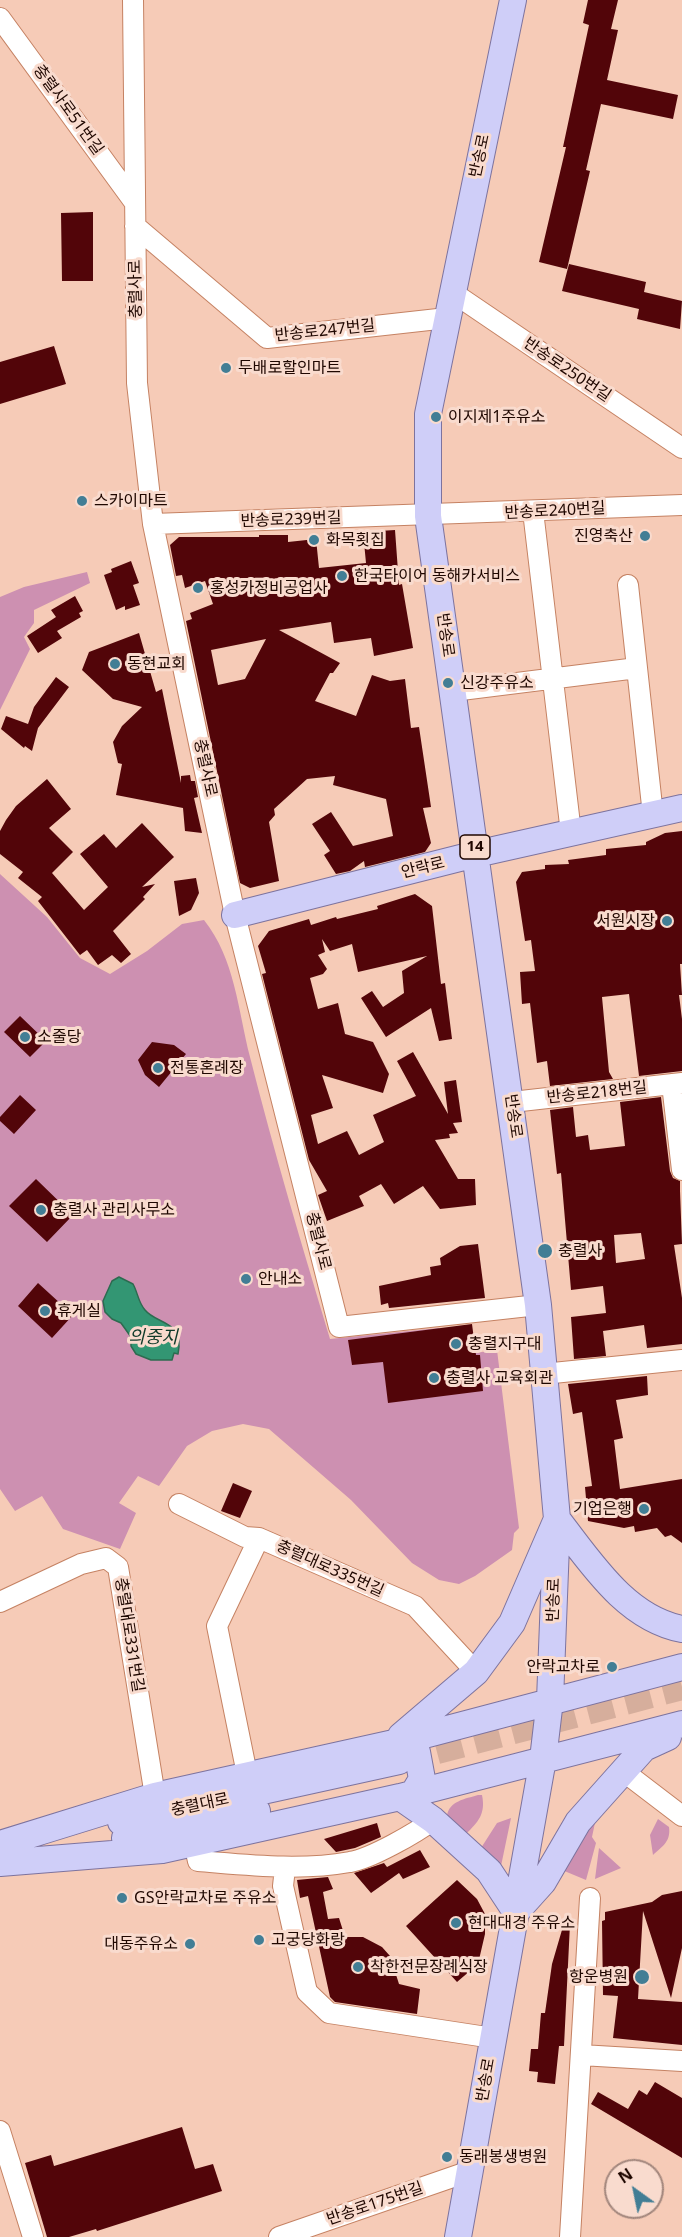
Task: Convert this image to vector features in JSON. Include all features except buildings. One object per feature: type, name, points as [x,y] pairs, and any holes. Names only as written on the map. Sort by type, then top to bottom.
[{"type":"main road","name":"반송로","points":[[458,2237],[543,1759],[550,1700],[557,1519],[538,1305],[512,1102],[429,516],[428,414],[513,0]]},
{"type":"main road","name":"안락로","points":[[236,915],[476,854],[682,808]]},
{"type":"main road","points":[[401,1769],[512,1623],[557,1519],[608,1583],[634,1608],[682,1629]]},
{"type":"main road","points":[[0,1863],[162,1851],[194,1843],[401,1769],[550,1700],[682,1667]]},
{"type":"main road","points":[[0,1844],[155,1796],[247,1774],[401,1769],[543,1759],[682,1724]]},
{"type":"main road","points":[[401,1769],[433,1820],[489,1870],[516,1912],[543,1882],[578,1822],[623,1771],[644,1748],[682,1730]]},
{"type":"main road","name":"충렬대로","points":[[0,1850],[401,1769]]},
{"type":"main road","name":"충렬대로","points":[[0,1857],[161,1832],[401,1769]]},
{"type":"street","name":"충렬사로","points":[[133,0],[137,383],[153,524],[236,915],[339,1327],[538,1305]]},
{"type":"street","name":"충렬사로51번길","points":[[0,18],[135,203]]},
{"type":"street","name":"반송로247번길","points":[[135,226],[267,338],[447,318]]},
{"type":"street","name":"반송로250번길","points":[[452,292],[682,448]]},
{"type":"street","name":"반송로240번길","points":[[429,516],[682,505]]},
{"type":"street","points":[[533,512],[571,833]]},
{"type":"street","name":"반송로239번길","points":[[153,524],[429,516]]},
{"type":"street","points":[[628,585],[653,815]]},
{"type":"street","points":[[453,691],[637,668]]},
{"type":"street","points":[[677,1084],[682,1170]]},
{"type":"street","name":"반송로218번길","points":[[512,1102],[677,1084]]},
{"type":"street","points":[[543,1374],[682,1360]]},
{"type":"street","points":[[179,1504],[245,1537],[260,1538]]},
{"type":"street","name":"충렬대로335번길","points":[[247,1774],[217,1626],[260,1538],[415,1606],[476,1672]]},
{"type":"street","name":"충렬대로331번길","points":[[0,1602],[81,1564],[106,1558],[118,1567],[155,1796]]},
{"type":"street","points":[[623,1771],[682,1816]]},
{"type":"street","points":[[194,1843],[198,1861],[285,1868],[353,1862],[418,1831],[433,1820]]},
{"type":"street","points":[[285,1868],[283,1886],[307,1992],[329,2013],[493,2038]]},
{"type":"street","points":[[570,2237],[590,1898]]},
{"type":"street","points":[[581,2055],[682,2061]]},
{"type":"street","points":[[0,2131],[33,2237]]},
{"type":"street","name":"반송로175번길","points":[[279,2237],[470,2171]]},
{"type":"shaded area","points":[[87,572],[90,583],[34,610],[34,623],[24,637],[30,649],[0,710],[0,597],[24,587]]},
{"type":"shaded area","points":[[0,874],[47,917],[80,958],[110,974],[147,951],[182,924],[204,920],[223,951],[229,968],[269,1128],[330,1339],[439,1328],[444,1357],[497,1350],[519,1528],[514,1533],[512,1550],[475,1576],[459,1584],[439,1580],[412,1563],[351,1500],[269,1429],[243,1424],[212,1431],[187,1446],[159,1486],[138,1476],[119,1503],[136,1513],[120,1549],[63,1529],[42,1496],[15,1511],[0,1489]]},
{"type":"shaded area","points":[[482,1795],[482,1813],[466,1834],[447,1816],[448,1811],[458,1801]]},
{"type":"shaded area","points":[[511,1818],[501,1866],[481,1848],[497,1823]]},
{"type":"shaded area","points":[[596,1818],[592,1837],[596,1843],[586,1880],[562,1870]]},
{"type":"shaded area","points":[[658,1819],[669,1827],[669,1836],[666,1843],[653,1855],[650,1835]]},
{"type":"shaded area","points":[[599,1848],[621,1868],[595,1879]]},
{"type":"water","name":"의중지","points":[[119,1277],[133,1284],[141,1304],[150,1315],[174,1329],[179,1343],[178,1354],[174,1353],[172,1360],[151,1360],[136,1354],[131,1346],[131,1337],[121,1323],[112,1319],[105,1312],[103,1301],[112,1281]]},
{"type":"tunnel","points":[[399,1761],[682,1687]]},
{"type":"place","name":"두배로할인마트","points":[[226,368]]},
{"type":"place","name":"이지제1주유소","points":[[436,417]]},
{"type":"place","name":"스카이마트","points":[[82,501]]},
{"type":"place","name":"진영축산","points":[[645,536]]},
{"type":"place","name":"화목횟집","points":[[314,540]]},
{"type":"place","name":"한국타이어 동해카서비스","points":[[342,576]]},
{"type":"place","name":"홍성카정비공업사","points":[[198,588]]},
{"type":"place","name":"동현교회","points":[[115,664]]},
{"type":"place","name":"신강주유소","points":[[448,683]]},
{"type":"place","name":"서원시장","points":[[667,921]]},
{"type":"place","name":"소줄당","points":[[25,1037]]},
{"type":"place","name":"전통혼례장","points":[[158,1068]]},
{"type":"place","name":"충렬사 관리사무소","points":[[41,1210]]},
{"type":"place","name":"충렬사","points":[[545,1251]]},
{"type":"place","name":"안내소","points":[[246,1279]]},
{"type":"place","name":"휴게실","points":[[45,1311]]},
{"type":"place","name":"충렬지구대","points":[[456,1344]]},
{"type":"place","name":"충렬사 교육회관","points":[[434,1378]]},
{"type":"place","name":"기업은행","points":[[644,1509]]},
{"type":"place","name":"안락교차로","points":[[612,1667]]},
{"type":"place","name":"GS안락교차로 주유소","points":[[122,1898]]},
{"type":"place","name":"현대대경 주유소","points":[[456,1923]]},
{"type":"place","name":"고궁당화랑","points":[[259,1940]]},
{"type":"place","name":"대동주유소","points":[[190,1944]]},
{"type":"place","name":"착한전문장례식장","points":[[358,1967]]},
{"type":"place","name":"항운병원","points":[[642,1977]]},
{"type":"place","name":"동래봉생병원","points":[[447,2157]]}]
